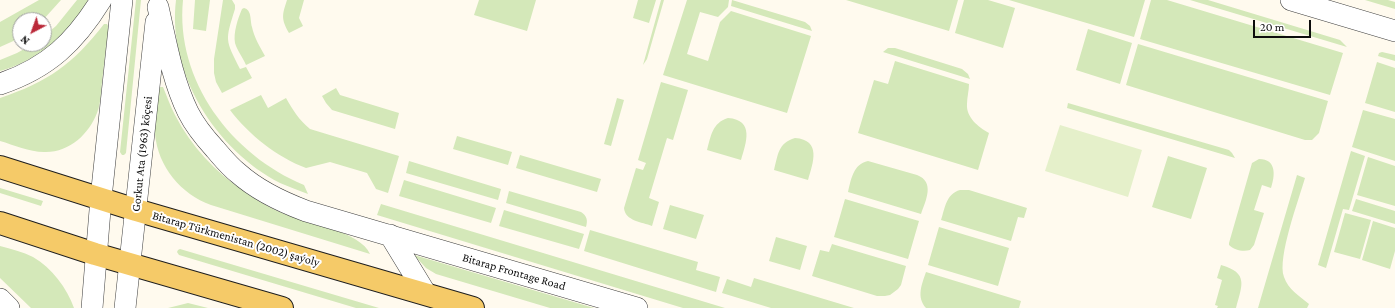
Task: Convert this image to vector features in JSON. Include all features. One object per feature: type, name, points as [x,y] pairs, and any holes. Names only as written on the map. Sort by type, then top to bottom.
[{"type":"main road","name":"Bitarap Türkmenistan (2002) şaýoly","points":[[0,167],[136,210],[473,308]]},
{"type":"main road","points":[[0,223],[95,254],[282,308]]},
{"type":"street","points":[[0,84],[29,73],[62,50],[74,38],[101,0]]},
{"type":"street","points":[[92,308],[95,254],[122,0]]},
{"type":"street","points":[[1291,0],[1342,7],[1395,31]]},
{"type":"street","name":"Gorkut Ata (1963) köçesi","points":[[125,308],[158,4]]},
{"type":"street","name":"Bitarap Frontage Road","points":[[158,4],[171,63],[188,111],[197,128],[233,168],[255,185],[290,205],[340,222],[390,235],[637,308]]},
{"type":"street","points":[[390,235],[426,294]]},
{"type":"street","points":[[0,298],[9,308]]},
{"type":"green space","points":[[39,0],[61,0],[50,12],[18,12]]},
{"type":"green space","points":[[77,0],[88,0],[62,35],[52,43],[52,29]]},
{"type":"green space","points":[[136,0],[141,0],[126,153],[122,155],[120,152]]},
{"type":"green space","points":[[176,0],[183,0],[183,30],[188,59],[199,86],[214,112],[232,135],[254,155],[278,172],[304,185],[308,194],[280,183],[257,169],[235,151],[217,130],[201,106],[188,81],[179,55],[175,27]]},
{"type":"green space","points":[[195,0],[210,0],[206,31],[193,29]]},
{"type":"green space","points":[[223,0],[232,0],[235,5],[228,34],[231,51],[240,69],[246,67],[252,78],[222,93],[216,82],[214,73],[214,59]]},
{"type":"green space","points":[[287,0],[304,0],[299,18],[303,26],[289,33],[283,17]]},
{"type":"green space","points":[[479,0],[536,0],[527,31],[474,15]]},
{"type":"green space","points":[[638,0],[656,0],[649,23],[633,18]]},
{"type":"green space","points":[[661,0],[664,0],[647,59],[643,65]]},
{"type":"green space","points":[[687,0],[729,0],[728,7],[718,17],[700,12],[687,54],[708,61],[720,22],[731,11],[811,36],[787,113],[663,75]]},
{"type":"green space","points":[[732,0],[805,22],[810,26],[812,31],[731,6]]},
{"type":"green space","points":[[846,0],[958,0],[949,31]]},
{"type":"green space","points":[[964,0],[988,0],[1015,8],[1003,48],[955,33]]},
{"type":"green space","points":[[1009,0],[1145,0],[1134,37]]},
{"type":"green space","points":[[1151,0],[1167,0],[1343,53],[1330,95],[1140,39]]},
{"type":"green space","points":[[1190,0],[1208,0],[1340,40],[1347,47]]},
{"type":"green space","points":[[1365,0],[1388,0],[1395,2],[1395,9]]},
{"type":"green space","points":[[244,8],[250,13],[254,34],[265,56],[246,65],[235,43],[235,30],[242,9]]},
{"type":"green space","points":[[12,15],[12,42],[0,47],[0,22]]},
{"type":"green space","points":[[104,24],[107,24],[109,28],[100,101],[93,121],[83,135],[70,146],[44,152],[33,151],[0,141],[0,98],[32,85],[58,70],[70,61],[93,38]]},
{"type":"green space","points":[[1088,29],[1132,43],[1120,84],[1076,70]]},
{"type":"green space","points":[[1138,44],[1328,101],[1319,133],[1312,140],[1305,140],[1126,85]]},
{"type":"green space","points":[[888,48],[895,48],[962,69],[968,74],[970,79],[883,52]]},
{"type":"green space","points":[[40,52],[27,60],[0,71],[0,60],[17,53]]},
{"type":"green space","points":[[1382,52],[1395,55],[1395,61],[1378,56],[1379,53]]},
{"type":"green space","points":[[895,61],[969,84],[967,104],[968,113],[977,125],[989,133],[978,170],[858,133],[874,80],[888,84]]},
{"type":"green space","points":[[1377,62],[1395,68],[1395,112],[1365,103]]},
{"type":"green space","points":[[661,82],[688,90],[673,140],[667,138],[649,198],[659,202],[652,226],[627,216],[624,208],[636,168],[643,170],[646,163],[638,160]]},
{"type":"green space","points":[[163,87],[175,115],[196,148],[233,184],[281,213],[345,234],[365,246],[370,254],[211,205],[190,194],[173,178],[166,168],[157,146],[155,123],[158,88]]},
{"type":"green space","points":[[336,88],[340,95],[399,113],[395,129],[332,110],[322,96]]},
{"type":"green space","points":[[261,95],[268,108],[286,98],[299,118],[310,129],[399,156],[388,193],[376,189],[367,173],[330,162],[306,168],[285,158],[264,144],[246,128],[230,110]]},
{"type":"green space","points":[[617,98],[624,100],[611,146],[604,144]]},
{"type":"green space","points":[[1068,103],[1229,150],[1235,158],[1067,108]]},
{"type":"green space","points":[[1363,110],[1395,119],[1395,161],[1352,147]]},
{"type":"green space","points":[[728,118],[737,120],[742,123],[745,128],[746,140],[741,160],[707,150],[715,127],[723,120]]},
{"type":"green space","points":[[1060,125],[1142,150],[1128,197],[1045,171]]},
{"type":"green space","points":[[457,136],[512,152],[508,165],[453,149]]},
{"type":"green space","points":[[795,138],[809,143],[814,153],[808,180],[774,170],[782,146],[789,140]]},
{"type":"green space","points":[[1351,151],[1365,156],[1349,210],[1343,209],[1326,268],[1318,265]]},
{"type":"green space","points":[[520,155],[601,179],[597,192],[516,168]]},
{"type":"green space","points":[[1168,156],[1207,168],[1191,219],[1152,207]]},
{"type":"green space","points":[[1368,157],[1395,166],[1395,206],[1357,195]]},
{"type":"green space","points":[[1259,159],[1265,160],[1272,165],[1274,174],[1271,188],[1262,185],[1254,210],[1264,213],[1254,245],[1250,250],[1244,251],[1231,247],[1229,243],[1252,163]]},
{"type":"green space","points":[[409,161],[501,189],[498,200],[406,173]]},
{"type":"green space","points":[[868,161],[923,178],[926,182],[928,192],[921,214],[848,192],[856,169],[859,165]]},
{"type":"green space","points":[[1297,175],[1305,178],[1286,243],[1283,256],[1283,268],[1284,277],[1288,285],[1309,304],[1307,308],[1258,308]]},
{"type":"green space","points":[[404,180],[496,208],[491,223],[399,196]]},
{"type":"green space","points":[[0,188],[43,201],[41,206],[0,193]]},
{"type":"green space","points":[[960,190],[969,190],[1027,208],[1024,218],[1018,217],[1011,241],[941,220],[949,198],[955,192]]},
{"type":"green space","points":[[509,191],[581,212],[586,218],[586,227],[506,203]]},
{"type":"green space","points":[[845,199],[919,221],[908,259],[834,237]]},
{"type":"green space","points":[[1356,199],[1395,211],[1395,224],[1352,211]]},
{"type":"green space","points":[[381,204],[725,308],[683,308],[377,215]]},
{"type":"green space","points":[[670,205],[704,215],[696,239],[663,229]]},
{"type":"green space","points":[[504,210],[584,234],[579,249],[499,226]]},
{"type":"green space","points":[[1345,213],[1371,220],[1360,259],[1334,252]]},
{"type":"green space","points":[[1373,221],[1395,228],[1395,251],[1390,269],[1362,260]]},
{"type":"green space","points":[[939,227],[1009,248],[998,286],[928,265]]},
{"type":"green space","points":[[590,230],[698,262],[696,270],[720,277],[716,292],[584,251]]},
{"type":"green space","points":[[776,237],[807,246],[800,270],[769,261]]},
{"type":"green space","points":[[832,244],[906,266],[901,285],[890,295],[877,296],[812,276],[820,250],[829,252]]},
{"type":"green space","points":[[0,246],[29,255],[46,267],[63,286],[74,308],[31,308],[0,278]]},
{"type":"green space","points":[[180,249],[379,308],[356,308],[179,255],[177,252]]},
{"type":"green space","points":[[414,255],[594,308],[550,308],[436,274],[426,268]]},
{"type":"green space","points":[[1221,265],[1230,268],[1240,276],[1241,286],[1236,308],[1217,308],[1218,306],[1215,305],[1222,280],[1217,278]]},
{"type":"green space","points":[[926,272],[1021,301],[1019,308],[926,308],[921,299],[921,290]]},
{"type":"green space","points":[[754,278],[854,308],[771,308],[722,293],[727,279],[751,287]]},
{"type":"green space","points":[[188,303],[208,308],[168,308]]}]
